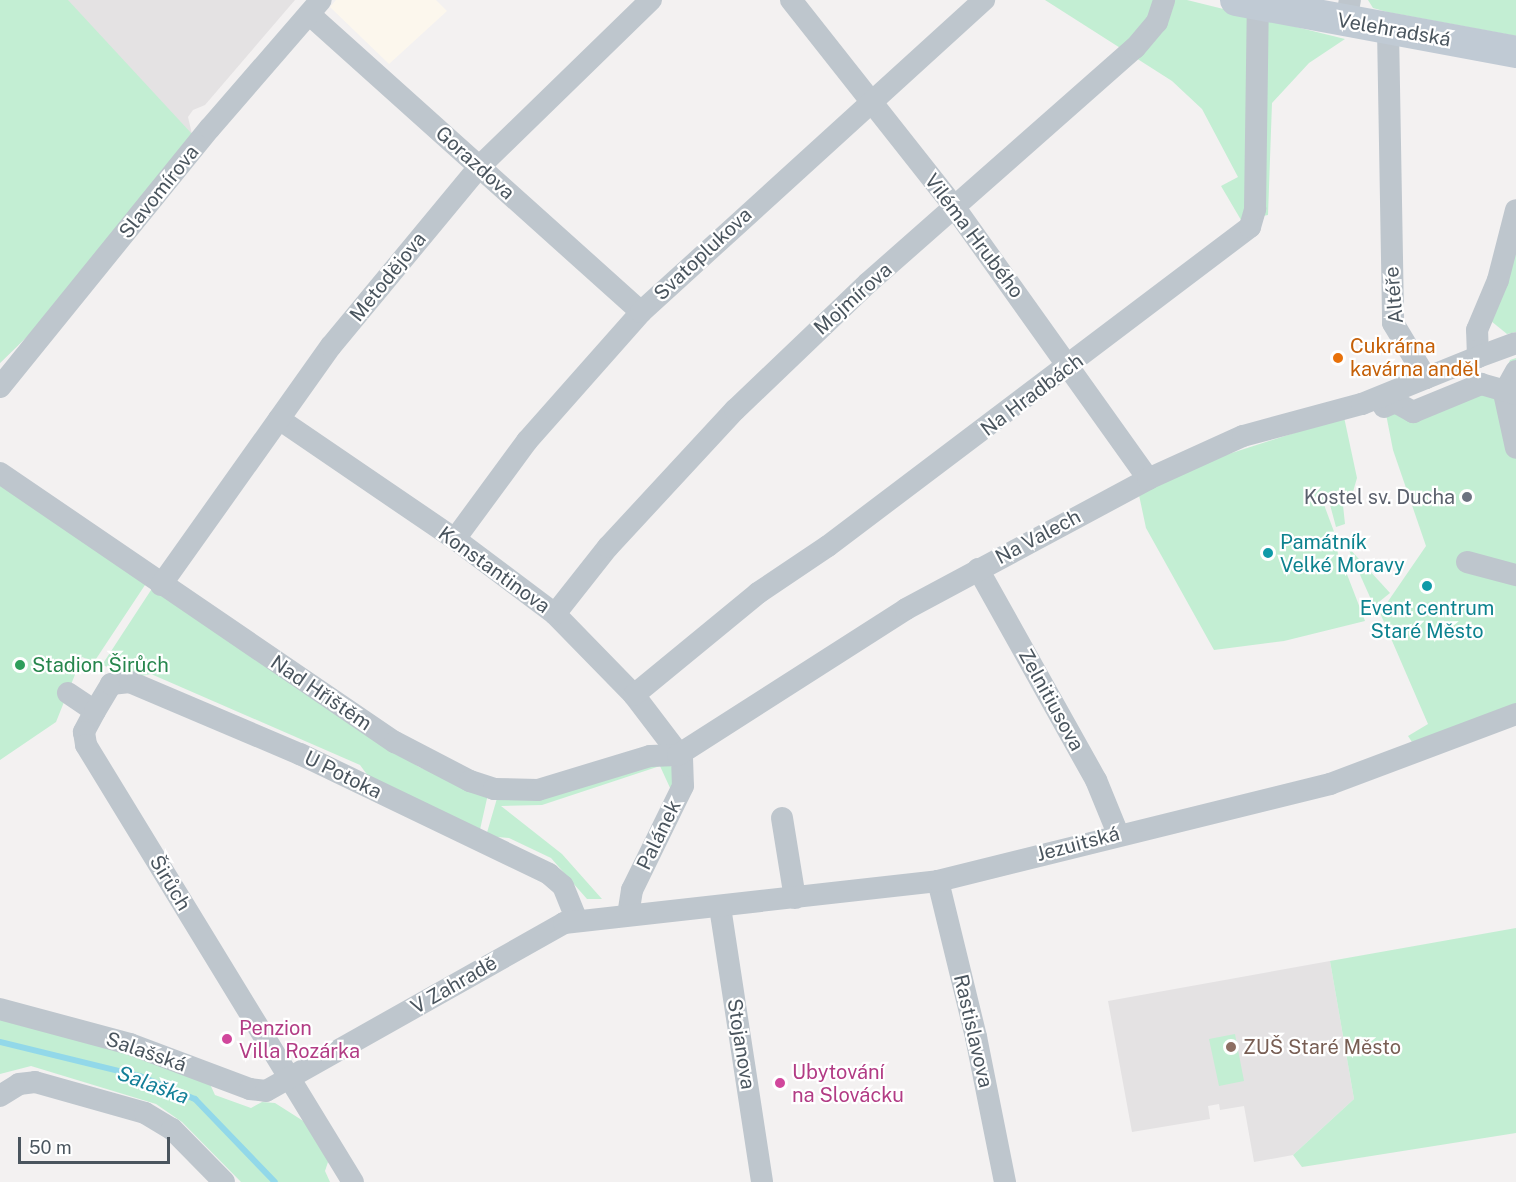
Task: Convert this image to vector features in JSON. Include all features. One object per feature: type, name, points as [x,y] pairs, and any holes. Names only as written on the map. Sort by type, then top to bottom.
[{"type":"street","name":"Metodějova","points":[[161,585],[331,346],[479,168],[651,0]]},
{"type":"street","name":"Viléma Hrubého","points":[[791,0],[955,208],[1148,478]]},
{"type":"street","name":"Svatoplukova","points":[[455,539],[527,441],[641,312],[984,0]]},
{"type":"street","name":"Mojmírova","points":[[555,614],[608,547],[735,410],[868,283],[1135,48],[1157,22],[1164,0]]},
{"type":"street","name":"Velehradská","points":[[1247,2],[1348,11],[1388,29],[1516,52]]},
{"type":"street","name":"Na Hradbách","points":[[634,695],[758,593],[828,546],[1070,366],[1250,227],[1255,209],[1247,2]]},
{"type":"street","name":"Gorazdova","points":[[315,7],[479,168],[641,312]]},
{"type":"street","name":"Slavomírova","points":[[0,387],[210,128],[315,7]]},
{"type":"street","name":"Altéře","points":[[1388,29],[1393,323],[1426,378]]},
{"type":"street","points":[[1478,357],[1477,330],[1498,280],[1516,210]]},
{"type":"street","points":[[1426,378],[1516,343]]},
{"type":"street","name":"Na Valech","points":[[678,755],[808,669],[978,569],[1148,478],[1243,436],[1362,404],[1426,378]]},
{"type":"street","points":[[1384,407],[1395,402],[1413,412],[1480,384],[1512,383],[1516,448]]},
{"type":"street","name":"Konstantinova","points":[[279,419],[455,539],[555,614],[634,695],[678,755]]},
{"type":"street","name":"Nad Hřištěm","points":[[0,473],[161,585],[395,742],[481,786],[538,790],[650,756],[678,755]]},
{"type":"street","points":[[1467,562],[1516,575]]},
{"type":"street","name":"Zelnitiusova","points":[[978,569],[1096,780],[1118,834]]},
{"type":"street","name":"U Potoka","points":[[95,711],[111,684],[129,682],[300,754],[549,874],[563,886],[577,920]]},
{"type":"street","points":[[68,693],[95,711]]},
{"type":"street","name":"Širůch","points":[[95,711],[84,732],[86,745],[353,1182]]},
{"type":"street","name":"Jezuitská","points":[[628,915],[720,907],[938,881],[1118,834],[1330,784],[1516,714]]},
{"type":"street","name":"Palánek","points":[[628,915],[632,890],[683,786],[684,764],[678,755]]},
{"type":"street","points":[[782,818],[795,898]]},
{"type":"street","name":"Rastislavova","points":[[938,881],[1005,1182]]},
{"type":"street","name":"Stojanova","points":[[720,907],[762,1182]]},
{"type":"street","name":"V Zahradě","points":[[289,1080],[549,929],[577,920],[628,915]]},
{"type":"street","name":"Salašská","points":[[0,1009],[130,1044],[250,1089],[274,1089],[289,1080]]},
{"type":"street","points":[[0,1096],[19,1084],[35,1082],[145,1113],[172,1129],[224,1182]]},
{"type":"shaded area","points":[[0,0],[295,0],[205,105],[193,110],[188,117],[192,134],[42,322],[0,363]]},
{"type":"shaded area","points":[[336,0],[436,0],[447,11],[389,64],[330,7]]},
{"type":"shaded area","name":"ZUŠ Staré Město","points":[[1330,961],[1354,1099],[1293,1155],[1254,1162],[1244,1106],[1220,1110],[1219,1104],[1208,1106],[1210,1119],[1132,1132],[1108,1001]]},
{"type":"green space","points":[[0,0],[68,0],[192,134],[42,322],[0,363]]},
{"type":"green space","points":[[1045,0],[1187,0],[1345,39],[1309,63],[1272,103],[1268,215],[1241,220],[1221,186],[1238,177],[1202,109],[1172,81]]},
{"type":"green space","points":[[1368,0],[1516,0],[1516,36],[1387,12],[1373,8]]},
{"type":"green space","points":[[1516,243],[1516,332],[1507,334],[1491,321]]},
{"type":"green space","points":[[1516,358],[1516,706],[1412,742],[1408,736],[1428,724],[1380,613],[1426,546],[1393,450],[1385,409],[1502,379],[1510,360]]},
{"type":"green space","points":[[1344,417],[1357,478],[1350,502],[1343,505],[1345,524],[1336,527],[1329,501],[1323,502],[1336,537],[1340,573],[1343,564],[1365,621],[1284,641],[1214,650],[1146,528],[1139,495],[1210,460]]},
{"type":"green space","points":[[0,482],[147,582],[94,662],[82,657],[56,722],[0,760]]},
{"type":"green space","points":[[1348,548],[1390,593],[1374,606]]},
{"type":"green space","points":[[153,587],[419,767],[488,794],[479,834],[371,780],[360,765],[151,674],[136,677],[102,665]]},
{"type":"green space","points":[[653,760],[669,763],[674,770],[671,790],[660,766],[542,805],[501,806],[562,854],[602,899],[587,899],[551,858],[509,838],[486,836],[498,795]]},
{"type":"green space","points":[[1516,928],[1516,1133],[1302,1167],[1293,1155],[1354,1099],[1330,961]]},
{"type":"green space","points":[[0,1018],[110,1048],[209,1082],[215,1095],[251,1108],[262,1102],[275,1103],[308,1124],[329,1159],[325,1171],[330,1182],[241,1182],[182,1122],[156,1104],[31,1066],[0,1074]]},
{"type":"green space","points":[[1235,1034],[1244,1081],[1219,1086],[1209,1039]]},
{"type":"waterway","name":"Salaška","points":[[0,1042],[140,1076],[195,1099],[275,1182]]},
{"type":"place","name":"Cukrárna kavárna anděl","points":[[1338,358]]},
{"type":"place","name":"Kostel sv. Ducha","points":[[1467,497]]},
{"type":"place","name":"Památník Velké Moravy","points":[[1268,553]]},
{"type":"place","name":"Event centrum Staré Město","points":[[1427,586]]},
{"type":"place","name":"Stadion Širůch","points":[[20,665]]},
{"type":"place","name":"Penzion Villa Rozárka","points":[[227,1039]]},
{"type":"place","name":"ZUŠ Staré Město","points":[[1231,1047]]},
{"type":"place","name":"Ubytování na Slovácku","points":[[780,1083]]}]
